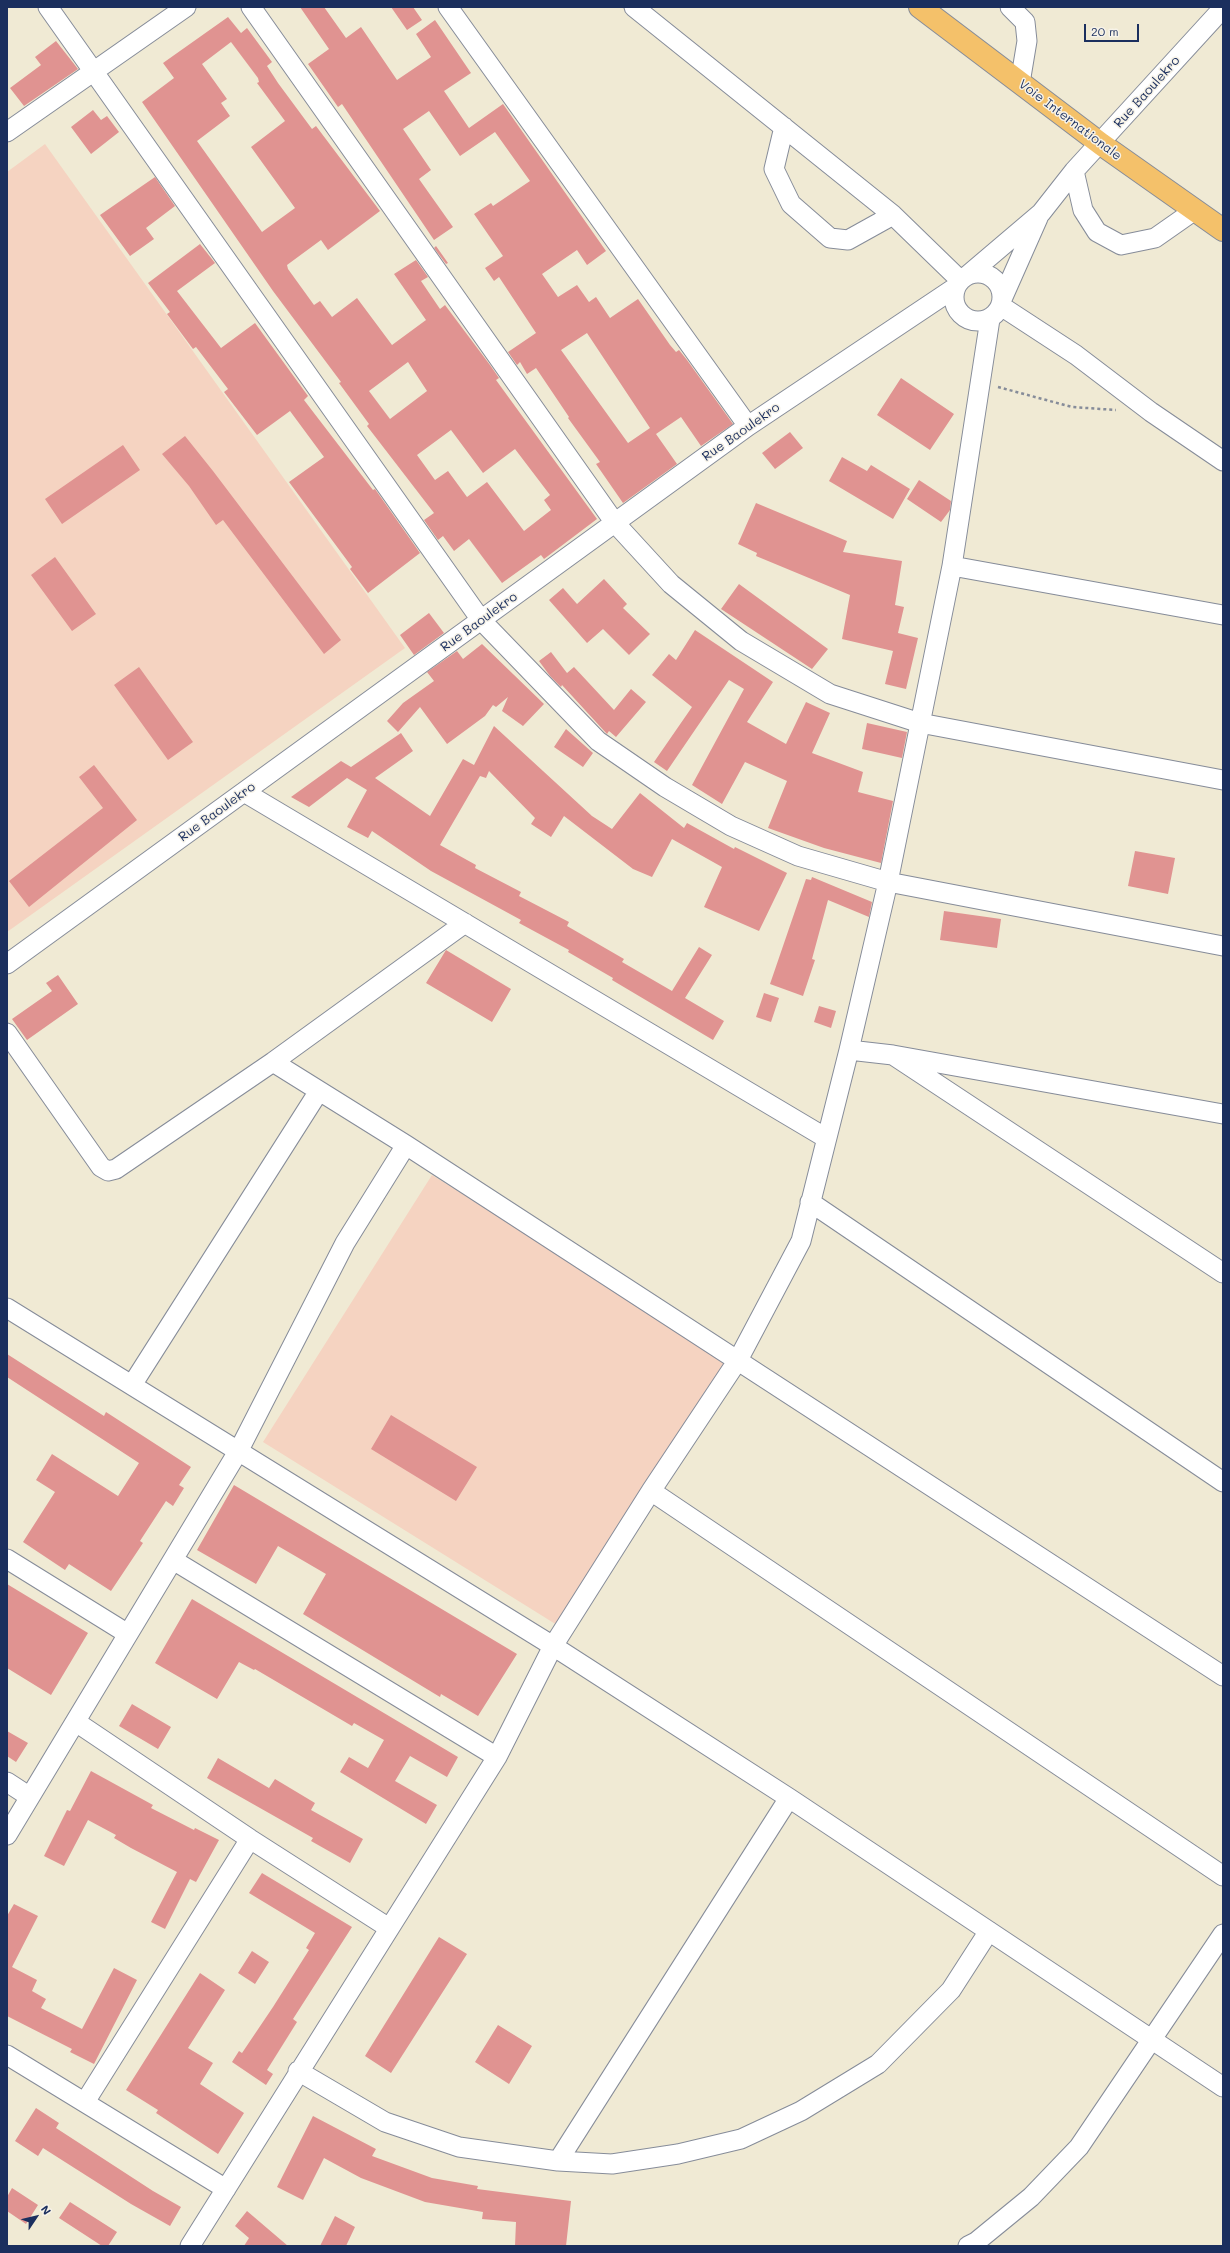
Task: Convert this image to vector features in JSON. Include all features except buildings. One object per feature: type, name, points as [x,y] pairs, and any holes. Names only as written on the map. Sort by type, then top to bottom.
[{"type":"main road","name":"Voie Internationale","points":[[920,7],[1101,144],[1223,230]]},
{"type":"street","points":[[48,7],[481,620],[598,741],[665,787],[731,826],[798,856],[888,882],[1223,946]]},
{"type":"street","points":[[7,132],[186,7]]},
{"type":"street","points":[[251,7],[615,523],[671,584],[741,641],[830,694],[920,722],[1223,780]]},
{"type":"street","points":[[448,7],[748,426]]},
{"type":"street","points":[[634,7],[894,215],[961,281]]},
{"type":"street","points":[[1010,7],[1025,22],[1027,40],[1020,83]]},
{"type":"street","name":"Rue Baoulekro","points":[[7,964],[748,426],[961,281],[1041,213],[1074,171],[1101,144],[1218,11]]},
{"type":"street","points":[[784,127],[774,169],[791,204],[830,238],[848,240],[894,215]]},
{"type":"street","points":[[1074,171],[1083,210],[1097,232],[1121,245],[1154,238],[1194,210]]},
{"type":"street","name":"Rue Baoulekro","points":[[190,2246],[496,1756],[553,1646],[651,1491],[738,1360],[801,1241],[849,1050],[888,882],[952,566],[982,382],[998,307],[1041,213]]},
{"type":"street","points":[[980,273],[991,276],[1000,285],[998,307],[975,322],[961,316],[954,302],[961,281],[980,273]]},
{"type":"street","points":[[998,307],[1076,355],[1151,412],[1223,461]]},
{"type":"street","points":[[952,566],[1223,615]]},
{"type":"street","points":[[244,792],[826,1138]]},
{"type":"street","points":[[7,1033],[101,1167],[108,1171],[116,1169],[273,1062],[465,923]]},
{"type":"street","points":[[849,1050],[893,1055],[1223,1114]]},
{"type":"street","points":[[893,1055],[1223,1273]]},
{"type":"street","points":[[273,1062],[406,1145],[1223,1676]]},
{"type":"street","points":[[132,1385],[319,1091]]},
{"type":"street","points":[[7,1835],[239,1450],[345,1243],[406,1145]]},
{"type":"street","points":[[810,1202],[1223,1482]]},
{"type":"street","points":[[7,1308],[239,1450],[553,1646],[789,1798],[1223,2087]]},
{"type":"street","points":[[651,1491],[1223,1876]]},
{"type":"street","points":[[7,1559],[128,1634]]},
{"type":"street","points":[[172,1560],[496,1756]]},
{"type":"street","points":[[76,1722],[250,1839],[389,1928]]},
{"type":"street","points":[[7,1782],[30,1797]]},
{"type":"street","points":[[558,2161],[789,1798]]},
{"type":"street","points":[[85,2102],[250,1839]]},
{"type":"street","points":[[298,2071],[385,2122],[459,2147],[558,2161],[612,2164],[678,2154],[741,2139],[801,2111],[878,2064],[951,1990],[989,1931]]},
{"type":"street","points":[[968,2246],[976,2242],[1031,2197],[1079,2147],[1223,1934]]},
{"type":"street","points":[[7,2055],[226,2189]]},
{"type":"path","points":[[982,382],[1072,407],[1120,410]]},
{"type":"shaded area","points":[[45,144],[405,648],[7,932],[7,172]]},
{"type":"shaded area","points":[[432,1175],[728,1358],[557,1625],[263,1442]]}]
